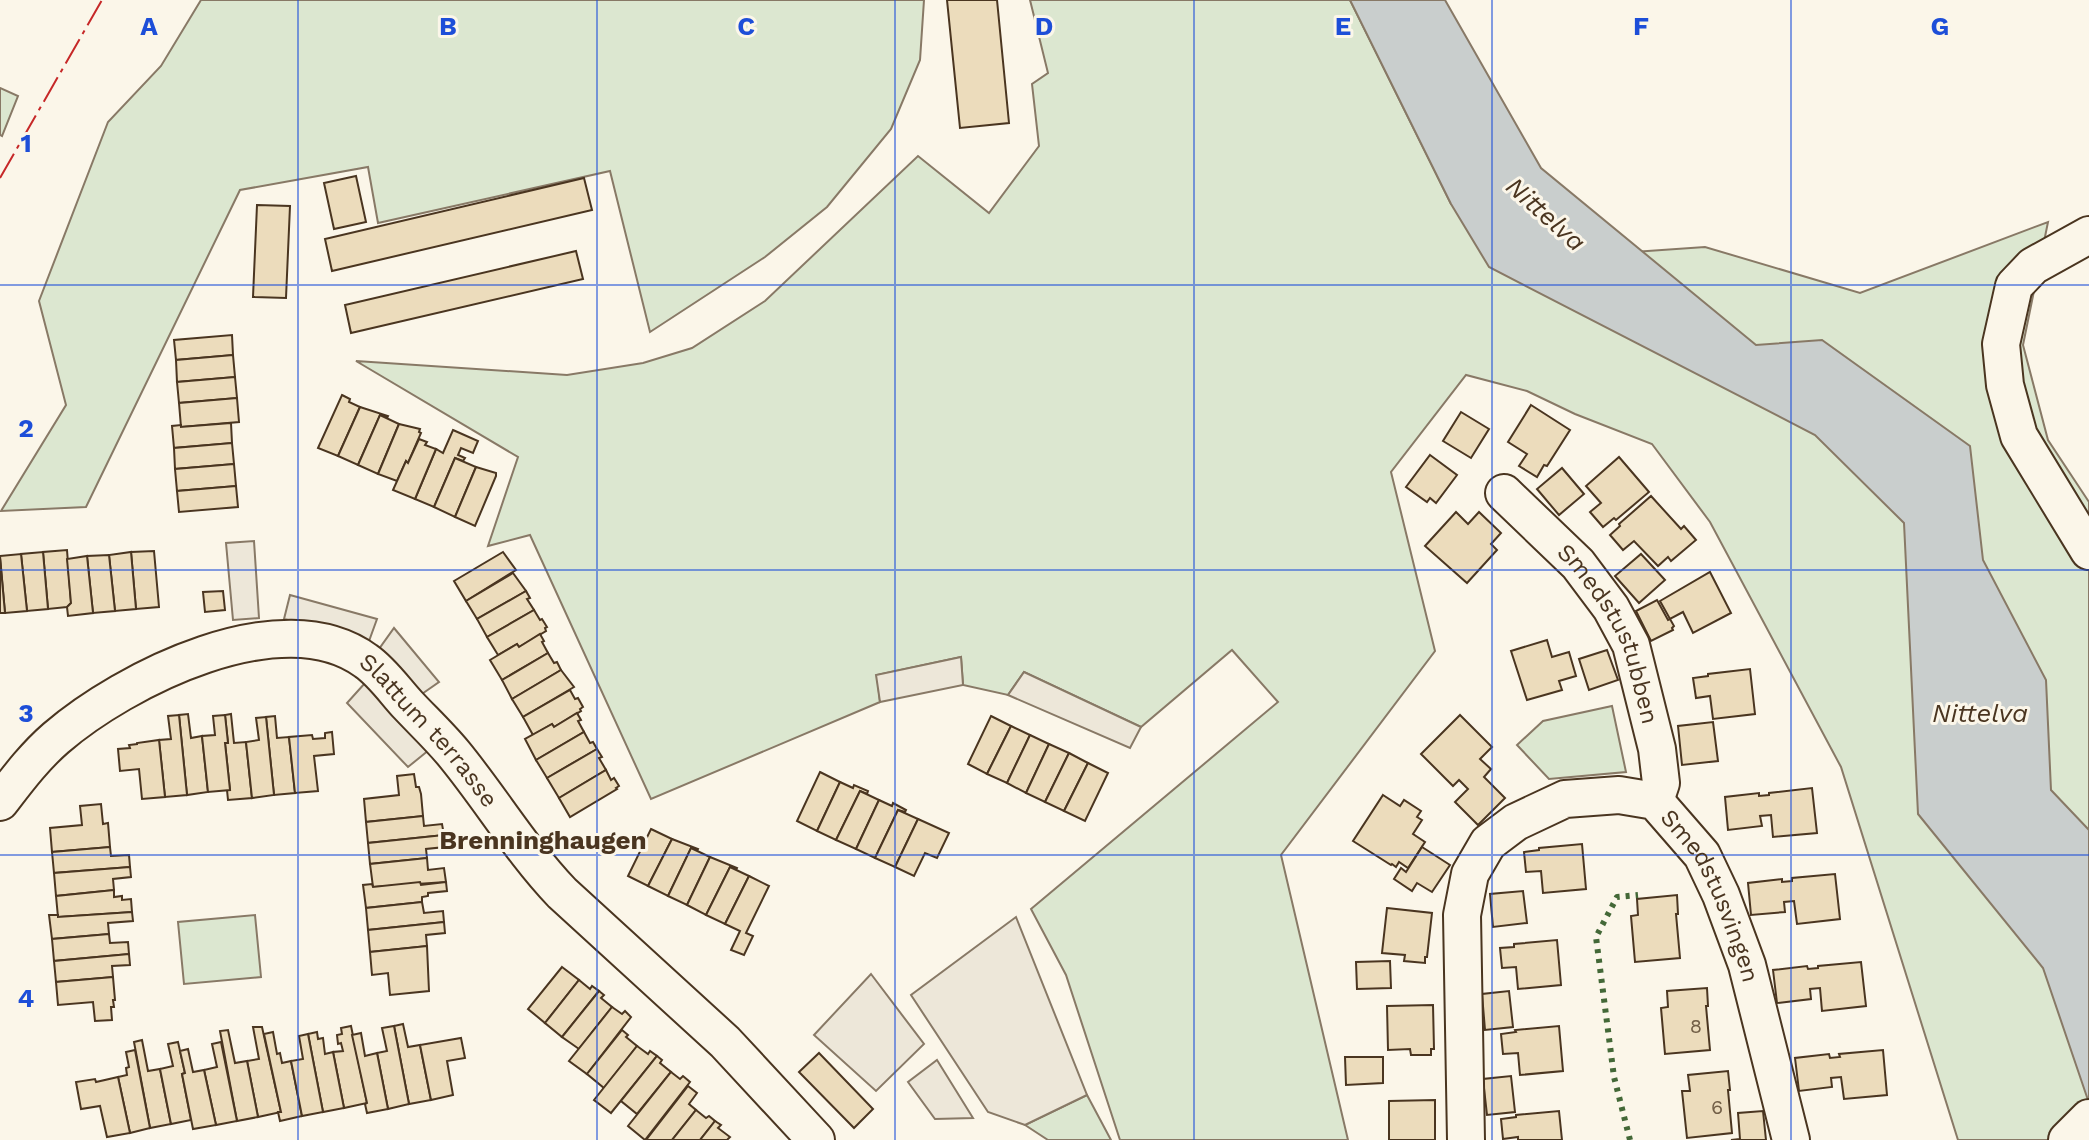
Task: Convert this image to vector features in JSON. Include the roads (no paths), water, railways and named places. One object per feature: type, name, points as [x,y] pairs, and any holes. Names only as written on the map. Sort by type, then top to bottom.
[{"type":"street","points":[[2089,235],[2033,266],[2014,286],[2001,344],[2005,385],[2019,436],[2089,551]]},
{"type":"street","name":"Smedstustubben","points":[[1504,493],[1578,564],[1611,608],[1631,645],[1657,749],[1661,783],[1655,801]]},
{"type":"street","name":"Slattum terrasse","points":[[0,802],[54,739],[93,710],[167,670],[226,647],[273,639],[336,644],[367,661],[453,753],[540,870],[562,893],[725,1042],[816,1140]]},
{"type":"street","name":"Smedstusvingen","points":[[1466,1140],[1462,915],[1470,874],[1488,843],[1516,822],[1565,799],[1619,795],[1655,801],[1702,855],[1721,895],[1747,965],[1791,1140]]},
{"type":"water","name":"Nittelva","points":[[1350,0],[1445,0],[1541,168],[1756,345],[1822,340],[1970,446],[1983,560],[2046,680],[2051,790],[2089,830],[2089,1103],[2043,968],[1918,814],[1904,523],[1815,435],[1489,267],[1451,204]]},
{"type":"district","name":"Brenninghaugen","points":[[543,840]]}]
